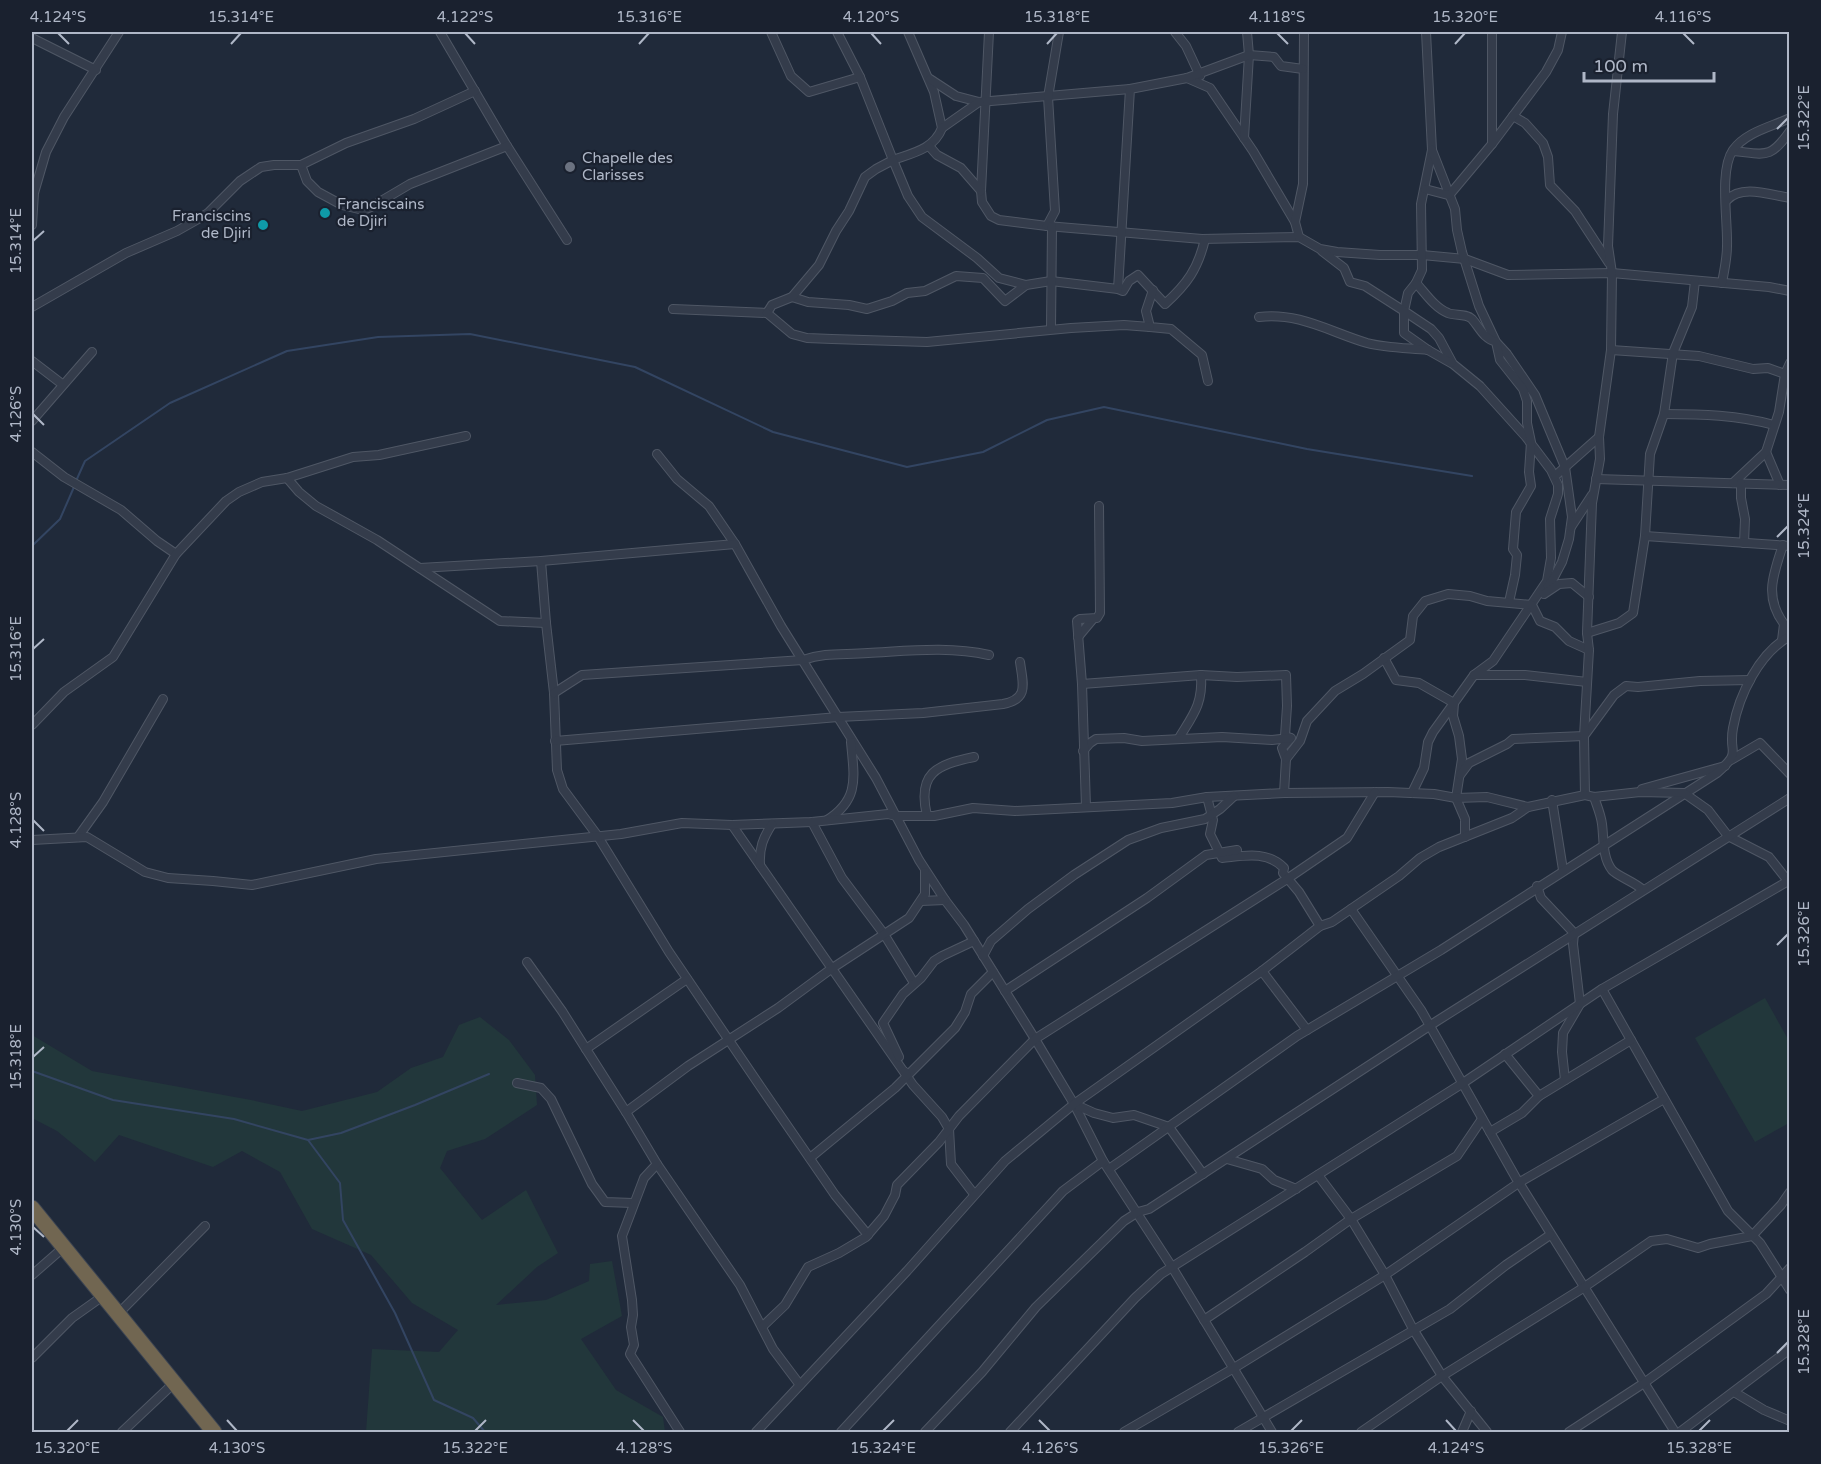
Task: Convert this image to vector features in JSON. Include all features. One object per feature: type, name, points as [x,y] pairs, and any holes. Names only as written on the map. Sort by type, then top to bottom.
[{"type":"highway","points":[[32,1209],[214,1432]]},
{"type":"street","points":[[32,225],[34,174],[55,134],[118,32]]},
{"type":"street","points":[[440,32],[507,146],[567,240]]},
{"type":"street","points":[[771,32],[791,76],[809,92],[860,77]]},
{"type":"street","points":[[837,32],[860,77],[908,196],[922,217],[977,258],[999,278],[1026,285],[1051,281],[1123,291],[1129,281],[1138,275],[1165,304],[1185,286],[1199,260],[1205,239]]},
{"type":"street","points":[[908,32],[934,92],[942,128]]},
{"type":"street","points":[[989,32],[982,101],[981,191],[982,202],[991,216],[999,220],[1050,226],[1205,239],[1299,237],[1320,249],[1344,268],[1350,282],[1365,286],[1431,329],[1453,364]]},
{"type":"street","points":[[1050,329],[1050,226],[1055,211],[1048,97],[1059,32]]},
{"type":"street","points":[[1175,32],[1186,46],[1199,74],[1274,183],[1295,222],[1299,237]]},
{"type":"street","points":[[1244,139],[1247,32]]},
{"type":"street","points":[[1295,222],[1303,184],[1304,32]]},
{"type":"street","points":[[1412,793],[1424,768],[1428,741],[1433,732],[1474,675],[1493,661],[1547,581],[1551,569],[1550,519],[1558,494],[1555,476],[1531,442],[1480,386],[1453,364],[1404,333],[1404,311],[1408,293],[1422,270],[1421,204],[1432,150],[1426,32]]},
{"type":"street","points":[[1492,32],[1492,144]]},
{"type":"street","points":[[1448,195],[1455,190],[1492,144],[1550,65],[1558,50],[1562,32]]},
{"type":"street","points":[[1622,32],[1613,114],[1608,246],[1611,269],[1611,350],[1599,437],[1600,459],[1593,492],[1587,633],[1589,650],[1584,736],[1589,796],[1602,823],[1603,844],[1613,871],[1637,884],[1643,890]]},
{"type":"street","points":[[32,38],[96,70]]},
{"type":"street","points":[[927,77],[956,96],[982,101],[1130,89],[1187,78],[1248,55],[1274,57],[1281,66],[1303,69]]},
{"type":"street","points":[[1187,78],[1207,86]]},
{"type":"street","points":[[1118,289],[1130,89]]},
{"type":"street","points":[[32,307],[126,254],[200,219],[240,181],[261,167],[301,165],[346,143],[414,119],[476,91]]},
{"type":"street","points":[[767,313],[772,305],[792,297],[819,265],[836,231],[849,212],[865,177],[893,160],[929,146],[935,141],[942,128],[982,101]]},
{"type":"street","points":[[1513,116],[1525,123],[1543,143],[1548,157],[1550,185],[1575,210],[1611,269]]},
{"type":"street","points":[[1722,283],[1727,251],[1725,171],[1733,151],[1756,132],[1790,118]]},
{"type":"street","points":[[1733,151],[1765,154],[1772,152],[1790,131]]},
{"type":"street","points":[[301,165],[306,181],[318,192],[342,205],[363,210],[410,184],[507,146]]},
{"type":"street","points":[[929,146],[937,155],[960,168],[981,191]]},
{"type":"street","points":[[1432,150],[1455,209],[1457,230],[1479,306],[1496,342],[1500,360],[1523,389],[1527,401],[1527,423],[1531,442],[1529,472],[1531,486],[1516,512],[1514,549],[1517,555],[1509,602]]},
{"type":"street","points":[[1425,189],[1448,195]]},
{"type":"street","points":[[1727,200],[1732,195],[1744,191],[1790,198]]},
{"type":"street","points":[[1320,249],[1380,255],[1422,255],[1465,259],[1508,275],[1611,269],[1790,291]]},
{"type":"street","points":[[792,297],[808,302],[849,305],[867,309],[892,301],[907,293],[925,291],[956,276],[983,278],[1005,301],[1026,285]]},
{"type":"street","points":[[1587,633],[1618,623],[1633,614],[1645,536],[1650,454],[1664,414],[1673,353],[1692,307],[1695,281]]},
{"type":"street","points":[[1416,283],[1438,307],[1449,314],[1466,316],[1471,319],[1485,336],[1496,342],[1514,363],[1535,395],[1565,467],[1572,517],[1570,528],[1562,562],[1552,581],[1534,601]]},
{"type":"street","points":[[1150,327],[1146,311],[1153,290]]},
{"type":"street","points":[[673,309],[767,313],[792,334],[807,338],[927,342],[1050,329],[1124,325],[1171,329],[1202,355],[1208,381]]},
{"type":"street","points":[[1259,317],[1272,315],[1294,317],[1369,344],[1428,350]]},
{"type":"street","points":[[1611,350],[1673,353],[1728,362],[1753,369],[1768,368],[1785,374]]},
{"type":"street","points":[[32,421],[92,352]]},
{"type":"street","points":[[32,361],[62,384]]},
{"type":"street","points":[[1737,483],[1766,452],[1779,412],[1785,374],[1790,363]]},
{"type":"street","points":[[1664,414],[1711,415],[1753,419],[1774,424]]},
{"type":"street","points":[[32,725],[64,692],[114,657],[176,554],[232,496],[261,482],[286,478],[353,457],[379,455],[466,436]]},
{"type":"street","points":[[1555,476],[1599,437]]},
{"type":"street","points":[[32,452],[83,489],[121,510],[176,554]]},
{"type":"street","points":[[1766,452],[1780,485]]},
{"type":"street","points":[[657,454],[677,479],[709,506],[735,544],[802,660],[876,778],[925,869],[1005,991],[1074,1104],[1103,1161],[1172,1267],[1272,1432]]},
{"type":"street","points":[[286,478],[315,506],[377,540],[501,621],[546,623]]},
{"type":"street","points":[[1596,478],[1790,485]]},
{"type":"street","points":[[1737,483],[1745,519],[1744,543]]},
{"type":"street","points":[[1570,528],[1593,492]]},
{"type":"street","points":[[1086,807],[1082,684],[1077,621],[1097,618],[1100,613],[1099,506]]},
{"type":"street","points":[[1630,793],[1728,763],[1734,752],[1732,737],[1734,725],[1750,680],[1763,659],[1786,638],[1784,624],[1775,613],[1772,580],[1786,546],[1645,536]]},
{"type":"street","points":[[420,568],[541,561],[735,544]]},
{"type":"street","points":[[541,561],[554,693],[557,770],[563,789],[597,835],[687,979],[835,1195],[868,1235]]},
{"type":"street","points":[[1286,759],[1300,741],[1307,721],[1335,691],[1410,640],[1413,616],[1425,601],[1448,594],[1470,596],[1487,601],[1534,601],[1559,584],[1572,583],[1588,597]]},
{"type":"street","points":[[1534,601],[1540,621],[1555,627],[1569,641],[1589,650]]},
{"type":"street","points":[[554,693],[582,675],[802,660],[836,653],[953,649],[989,655]]},
{"type":"street","points":[[1384,658],[1396,680],[1419,684],[1454,703]]},
{"type":"street","points":[[555,741],[838,717],[923,713],[1014,702],[1021,695],[1020,662]]},
{"type":"street","points":[[1082,684],[1201,675],[1237,677],[1286,675],[1285,736],[1291,738]]},
{"type":"street","points":[[1179,738],[1202,693],[1201,675]]},
{"type":"street","points":[[1474,675],[1525,675],[1587,682]]},
{"type":"street","points":[[1584,736],[1614,695],[1626,686],[1750,680]]},
{"type":"street","points":[[78,837],[103,802],[163,699]]},
{"type":"street","points":[[1454,703],[1453,716],[1462,759],[1456,798],[1465,819],[1466,837]]},
{"type":"street","points":[[1460,776],[1469,764],[1513,739],[1584,736]]},
{"type":"street","points":[[1083,751],[1096,739],[1124,738],[1142,741],[1222,737],[1272,740],[1291,738]]},
{"type":"street","points":[[1284,793],[1286,759],[1282,748],[1291,738]]},
{"type":"street","points":[[824,822],[844,807],[852,789],[854,782],[850,739]]},
{"type":"street","points":[[1109,1169],[1307,1030],[1398,975],[1760,743],[1790,774]]},
{"type":"street","points":[[927,816],[923,798],[924,789],[937,768],[952,761],[974,757]]},
{"type":"street","points":[[32,840],[90,838],[139,869],[168,879],[213,880],[252,885],[376,859],[629,833],[682,823],[732,825],[824,822],[888,814],[927,816],[973,808],[1015,811],[1173,803],[1207,797],[1284,793],[1375,792],[1456,798],[1487,797],[1527,807]]},
{"type":"street","points":[[762,1327],[785,1305],[808,1267],[840,1253],[868,1235],[884,1216],[895,1195],[897,1185],[959,1116],[1035,1040],[1287,879],[1347,838],[1375,792]]},
{"type":"street","points":[[756,1432],[907,1271],[1005,1161],[1074,1104],[1262,971],[1320,926],[1332,922],[1399,876],[1420,858],[1439,847],[1512,818],[1527,807],[1552,801],[1630,793],[1684,792],[1708,810],[1728,836],[1769,857],[1789,881],[1602,989],[1463,1083],[1172,1267],[1151,1282],[1135,1298],[1010,1432]]},
{"type":"street","points":[[983,956],[991,941],[1074,874],[1128,840],[1161,828],[1194,822],[1212,815],[1234,796]]},
{"type":"street","points":[[1207,797],[1214,820],[1210,834],[1222,858],[1256,854],[1280,864],[1287,879],[1299,892],[1320,926]]},
{"type":"street","points":[[925,1432],[982,1372],[1036,1307],[1124,1221],[1137,1212],[1149,1209],[1574,933],[1790,798]]},
{"type":"street","points":[[1552,801],[1563,870]]},
{"type":"street","points":[[812,822],[842,878],[884,934],[914,983]]},
{"type":"street","points":[[760,866],[759,851],[763,837],[772,824]]},
{"type":"street","points":[[732,825],[913,1085],[942,1117],[949,1129],[951,1164],[974,1194]]},
{"type":"street","points":[[1005,991],[1147,898],[1199,860],[1218,851],[1237,850]]},
{"type":"street","points":[[626,1112],[688,1066],[909,918],[925,894],[925,869]]},
{"type":"street","points":[[1538,886],[1541,898],[1574,933],[1573,944],[1580,1004],[1563,1033],[1562,1052],[1565,1080]]},
{"type":"street","points":[[921,901],[945,900]]},
{"type":"street","points":[[1351,909],[1398,975],[1430,1026],[1550,1235],[1677,1432],[1790,1349]]},
{"type":"street","points":[[907,1076],[883,1023],[903,994],[921,978],[934,961],[974,941]]},
{"type":"street","points":[[527,962],[562,1011],[657,1164],[740,1285],[773,1349],[800,1385]]},
{"type":"street","points":[[1262,971],[1307,1030]]},
{"type":"street","points":[[810,1158],[895,1088],[955,1028],[965,1011],[971,994],[993,972]]},
{"type":"street","points":[[586,1049],[687,979]]},
{"type":"street","points":[[1602,989],[1728,1211],[1760,1243],[1790,1290]]},
{"type":"street","points":[[1490,1132],[1521,1113],[1539,1096],[1631,1040]]},
{"type":"street","points":[[1505,1054],[1539,1096]]},
{"type":"street","points":[[517,1083],[542,1088],[551,1099],[592,1184],[605,1202],[633,1203]]},
{"type":"street","points":[[1124,1432],[1234,1368],[1385,1275],[1520,1182],[1664,1099]]},
{"type":"street","points":[[1074,1104],[1113,1118],[1134,1115],[1169,1127],[1203,1174]]},
{"type":"street","points":[[1204,1320],[1351,1219],[1457,1156],[1482,1119]]},
{"type":"street","points":[[1227,1159],[1262,1169],[1274,1180],[1296,1189]]},
{"type":"street","points":[[841,1432],[1063,1191],[1103,1161]]},
{"type":"street","points":[[657,1164],[644,1178],[622,1236],[633,1315],[631,1328],[634,1345],[630,1354],[680,1432]]},
{"type":"street","points":[[1318,1175],[1351,1219],[1442,1376],[1486,1432]]},
{"type":"street","points":[[1361,1432],[1442,1376],[1583,1288],[1656,1239],[1667,1239],[1698,1248],[1752,1236],[1790,1192]]},
{"type":"street","points":[[118,1314],[205,1226]]},
{"type":"street","points":[[1238,1432],[1450,1309],[1506,1265],[1550,1235]]},
{"type":"street","points":[[32,1275],[64,1247]]},
{"type":"street","points":[[1569,1432],[1644,1383],[1766,1294],[1790,1268]]},
{"type":"street","points":[[32,1358],[72,1318],[103,1296]]},
{"type":"street","points":[[122,1432],[174,1383]]},
{"type":"street","points":[[1734,1392],[1764,1410],[1790,1421]]},
{"type":"street","points":[[1462,1432],[1471,1411]]},
{"type":"green space","points":[[1765,998],[1789,1041],[1789,1123],[1755,1142],[1695,1038]]},
{"type":"green space","points":[[480,1017],[509,1040],[535,1075],[537,1105],[485,1139],[447,1151],[440,1168],[482,1220],[526,1190],[558,1253],[537,1267],[496,1305],[546,1300],[589,1281],[590,1264],[612,1261],[622,1316],[581,1339],[616,1390],[663,1417],[665,1432],[366,1432],[372,1349],[439,1352],[458,1330],[412,1303],[371,1255],[312,1229],[280,1172],[242,1151],[213,1167],[119,1135],[95,1162],[57,1131],[32,1118],[32,1035],[92,1071],[302,1111],[377,1092],[411,1068],[443,1057],[459,1025]]},
{"type":"waterway","points":[[76,481],[85,461],[170,403],[287,351],[378,337],[470,334],[635,367],[773,432],[907,467],[983,452],[1047,420],[1104,407],[1307,449],[1472,476]]},
{"type":"waterway","points":[[32,546],[60,519],[74,487]]},
{"type":"waterway","points":[[32,1071],[113,1100],[234,1119],[308,1140],[341,1133],[489,1074]]},
{"type":"waterway","points":[[308,1140],[340,1183],[343,1220],[395,1313],[434,1400],[473,1418],[485,1432]]},
{"type":"place","name":"Chapelle des Clarisses","points":[[570,167]]},
{"type":"place","name":"Franciscains de Djiri","points":[[325,213]]},
{"type":"place","name":"Franciscins de Djiri","points":[[263,225]]}]
